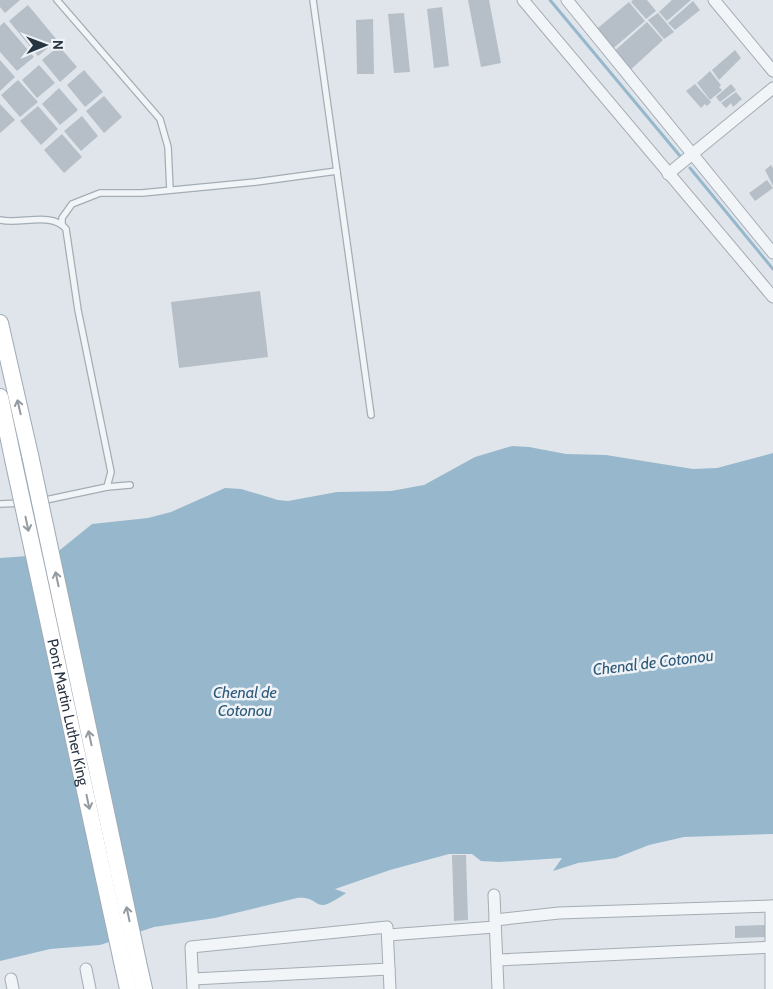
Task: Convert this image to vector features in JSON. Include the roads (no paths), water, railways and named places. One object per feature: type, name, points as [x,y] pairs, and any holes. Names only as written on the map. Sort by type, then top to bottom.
[{"type":"main road","name":"Pont Martin Luther King","points":[[0,323],[30,455],[131,964]]},
{"type":"main road","name":"Pont Martin Luther King","points":[[0,397],[131,964]]},
{"type":"main road","points":[[128,989],[131,964]]},
{"type":"main road","points":[[131,964],[144,989]]},
{"type":"street","points":[[523,0],[773,298]]},
{"type":"street","points":[[567,0],[773,253]]},
{"type":"street","points":[[714,0],[773,71]]},
{"type":"street","points":[[668,174],[773,88]]},
{"type":"street","points":[[494,895],[498,989]]},
{"type":"street","points":[[388,936],[495,924],[559,913],[772,906],[772,989]]},
{"type":"street","points":[[389,969],[193,984],[191,947],[387,927],[390,989]]},
{"type":"street","points":[[496,960],[772,947]]},
{"type":"street","points":[[86,969],[90,989]]},
{"type":"lane","points":[[57,0],[160,119],[168,147],[170,190]]},
{"type":"lane","points":[[313,0],[372,415]]},
{"type":"lane","points":[[62,224],[62,218],[72,204],[100,194],[256,182],[337,171]]},
{"type":"lane","points":[[0,220],[47,220],[62,224],[66,229],[78,310],[111,472],[107,486]]},
{"type":"lane","points":[[0,504],[58,499],[107,486],[130,485]]},
{"type":"water","name":"Chenal de Cotonou","points":[[512,446],[529,447],[566,454],[606,455],[693,469],[717,468],[773,453],[773,834],[684,837],[649,845],[616,858],[578,863],[553,871],[562,858],[499,862],[481,861],[472,854],[449,854],[390,870],[335,889],[346,893],[327,904],[322,905],[305,898],[297,898],[215,918],[154,927],[100,945],[50,949],[0,961],[0,558],[42,555],[60,550],[92,524],[148,518],[171,512],[225,488],[241,489],[278,500],[288,501],[337,492],[391,491],[424,485],[475,457]]},
{"type":"waterway","points":[[550,0],[680,156]]},
{"type":"waterway","points":[[690,168],[773,269]]}]
